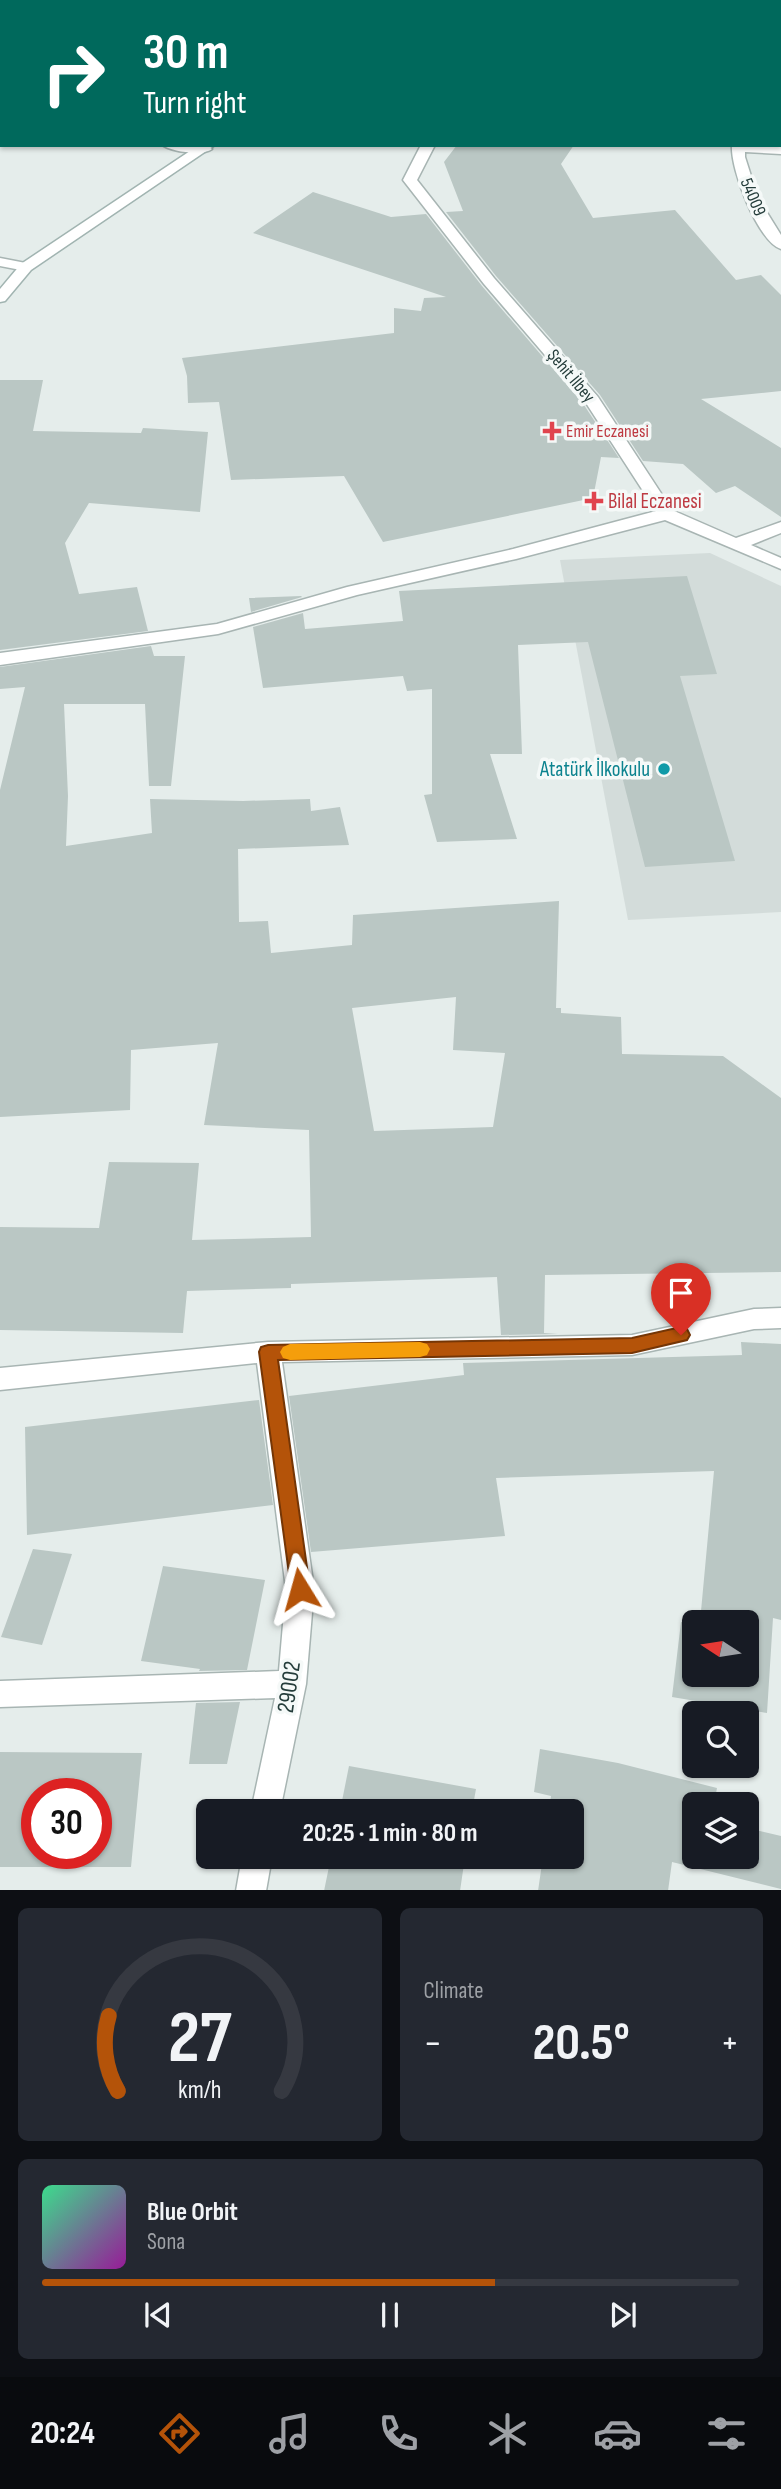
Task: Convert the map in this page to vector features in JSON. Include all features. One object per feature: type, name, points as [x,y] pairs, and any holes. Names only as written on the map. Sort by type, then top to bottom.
[{"type":"street","points":[[0,298],[26,267],[206,147]]},
{"type":"street","name":"Şehit İlbey","points":[[427,147],[410,180],[489,281],[592,400],[666,514]]},
{"type":"street","name":"54009","points":[[739,147],[736,156],[759,216],[781,245]]},
{"type":"street","points":[[750,147],[781,150]]},
{"type":"street","points":[[0,261],[26,267]]},
{"type":"street","points":[[0,659],[218,629],[353,591],[516,554],[666,514],[781,564]]},
{"type":"street","points":[[737,544],[781,527]]},
{"type":"street","points":[[0,1379],[268,1352],[632,1345],[754,1319],[781,1318]]},
{"type":"street","name":"29002","points":[[268,1352],[300,1589],[292,1684],[269,1799]]},
{"type":"street","points":[[0,1694],[292,1684]]},
{"type":"street","points":[[251,1890],[255,1869]]},
{"type":"shaded area","points":[[710,553],[781,586],[781,912],[628,920],[560,560]]},
{"type":"building","points":[[455,147],[573,147],[561,164],[593,218],[675,210],[736,280],[761,275],[781,295],[781,391],[701,399],[781,448],[781,517],[735,486],[716,493],[683,464],[643,461],[600,395],[496,276],[446,212],[463,211],[444,162]]},
{"type":"building","points":[[313,192],[391,217],[426,214],[482,286],[584,405],[619,458],[601,457],[593,498],[383,542],[344,476],[231,480],[219,402],[188,403],[187,376],[182,358],[394,333],[394,308],[421,311],[424,298],[446,297],[253,233]]},
{"type":"building","points":[[0,380],[43,380],[33,431],[141,433],[143,428],[208,432],[200,512],[89,503],[65,543],[79,594],[137,587],[148,631],[0,650]]},
{"type":"building","points":[[687,576],[717,674],[680,676],[735,861],[645,867],[588,642],[518,645],[522,754],[490,754],[517,839],[437,842],[424,795],[432,794],[432,689],[407,691],[403,676],[263,688],[253,627],[303,613],[305,629],[403,621],[399,591]]},
{"type":"building","points":[[302,597],[251,612],[249,598]]},
{"type":"building","points":[[151,646],[154,656],[185,656],[171,786],[149,786],[145,704],[64,704],[68,796],[66,846],[152,833],[150,799],[310,799],[311,811],[340,807],[349,845],[238,849],[239,922],[268,921],[271,953],[352,945],[353,915],[559,901],[556,1008],[561,1008],[561,1013],[621,1017],[622,1054],[723,1056],[781,1098],[781,1272],[545,1275],[544,1333],[558,1334],[501,1335],[497,1277],[291,1284],[291,1288],[187,1291],[183,1333],[0,1330],[0,1227],[99,1228],[109,1162],[199,1163],[192,1240],[311,1237],[309,1130],[204,1125],[218,1043],[131,1050],[130,1110],[0,1117],[0,790],[25,687],[0,689],[0,667]],"holes":[[[456,997],[453,1050],[505,1053],[493,1127],[374,1131],[352,1008]]]},
{"type":"building","points":[[741,1342],[781,1344],[781,1620],[773,1618],[767,1713],[759,1712],[759,1701],[696,1701],[672,1697],[681,1622],[682,1687],[760,1687],[760,1610],[701,1610],[714,1471],[496,1478],[505,1536],[311,1552],[289,1396],[464,1375],[463,1363],[742,1355]]},
{"type":"building","points":[[259,1400],[273,1505],[27,1535],[25,1427]]},
{"type":"building","points":[[33,1549],[72,1554],[42,1645],[1,1637]]},
{"type":"building","points":[[163,1566],[265,1580],[247,1670],[199,1671],[200,1669],[141,1661]]},
{"type":"building","points":[[240,1702],[227,1764],[189,1764],[196,1703]]},
{"type":"building","points":[[540,1749],[618,1763],[717,1788],[716,1792],[682,1792],[682,1864],[672,1862],[668,1890],[538,1890],[541,1869],[584,1869],[584,1799],[551,1799],[551,1796],[534,1792]]},
{"type":"building","points":[[0,1752],[142,1753],[131,1867],[112,1867],[112,1778],[21,1778],[21,1867],[0,1867]]},
{"type":"building","points":[[349,1766],[476,1789],[474,1799],[342,1799]]},
{"type":"building","points":[[759,1831],[781,1836],[781,1889],[700,1869],[759,1869]]},
{"type":"building","points":[[329,1869],[463,1869],[460,1890],[324,1890]]},
{"type":"slow traffic","points":[[290,1352],[420,1349]]},
{"type":"place","name":"Emir Eczanesi","points":[[552,431]]},
{"type":"place","name":"Bilal Eczanesi","points":[[594,501]]},
{"type":"place","name":"Atatürk İlkokulu","points":[[664,769]]},
{"type":"route","points":[[300,1589],[268,1352],[632,1345],[681,1335]]}]
